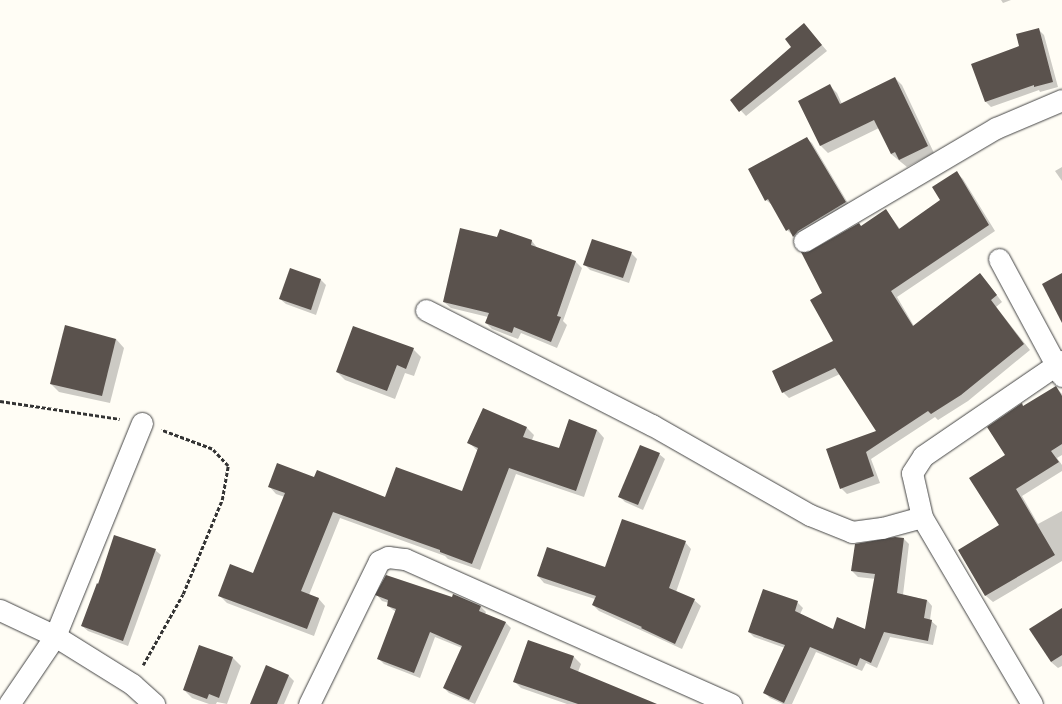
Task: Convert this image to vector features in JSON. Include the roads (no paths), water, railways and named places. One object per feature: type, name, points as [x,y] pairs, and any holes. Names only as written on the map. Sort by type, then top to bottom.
[{"type":"street","points":[[804,241],[996,128],[1062,100]]},
{"type":"street","points":[[999,259],[1060,368],[923,456],[912,474],[922,517],[1032,704]]},
{"type":"street","points":[[426,310],[652,425],[817,518],[852,532],[882,528],[922,517]]},
{"type":"street","points":[[9,704],[55,636],[142,423]]},
{"type":"street","points":[[309,704],[378,561],[388,557],[405,559],[731,704]]},
{"type":"street","points":[[0,610],[55,636],[132,684],[154,704]]}]
